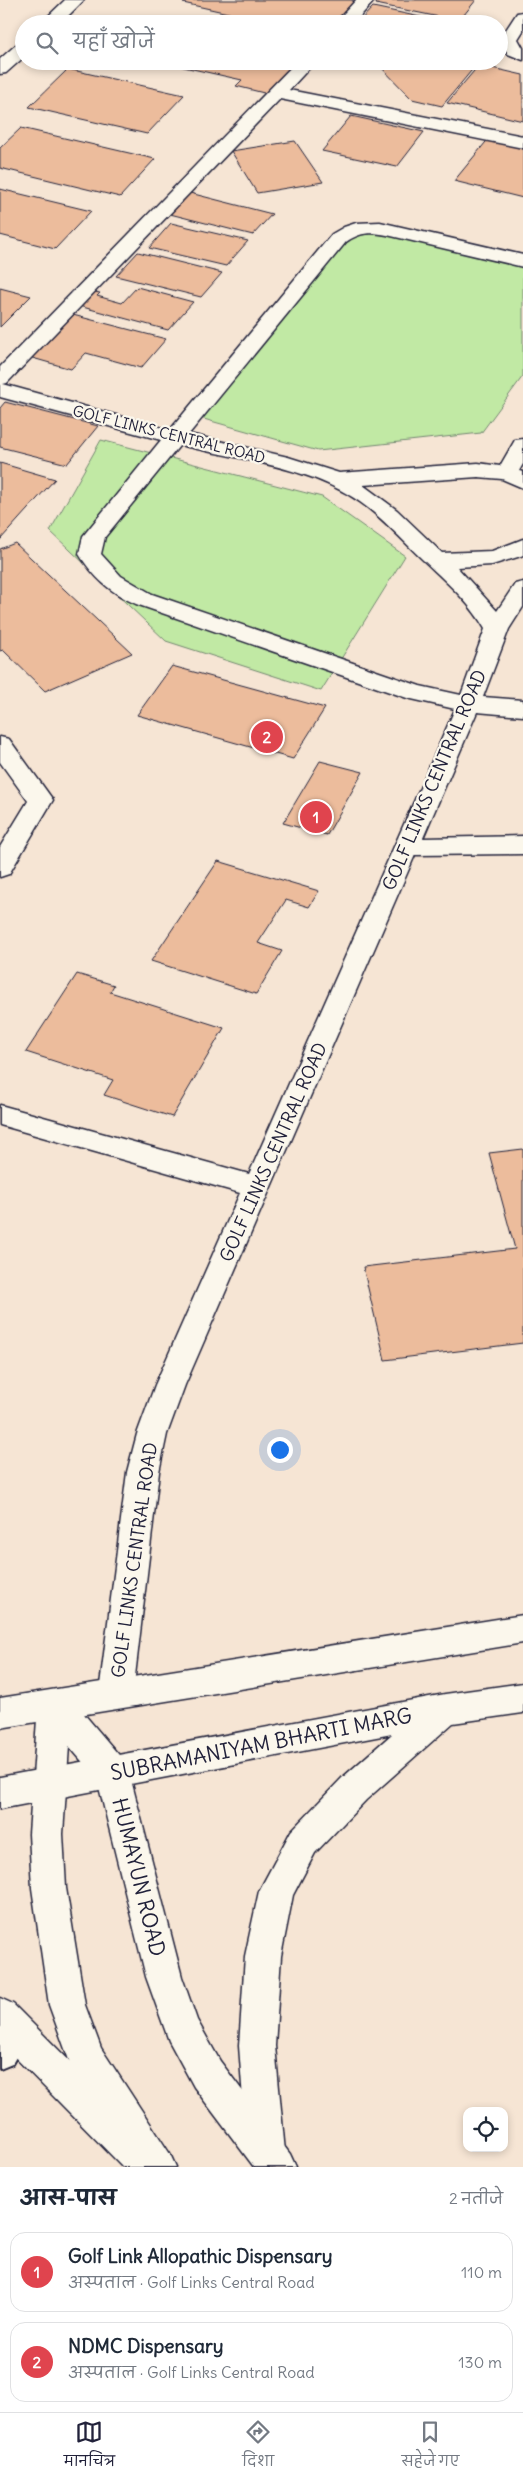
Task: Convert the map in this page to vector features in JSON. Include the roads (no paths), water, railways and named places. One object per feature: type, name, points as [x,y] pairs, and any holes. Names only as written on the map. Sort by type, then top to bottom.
[{"type":"street","points":[[59,15],[75,0]]},
{"type":"street","points":[[352,15],[366,0]]},
{"type":"street","points":[[523,16],[509,39],[514,50],[523,54]]},
{"type":"street","points":[[0,69],[15,55]]},
{"type":"street","points":[[0,379],[298,70]]},
{"type":"street","points":[[276,93],[523,142]]},
{"type":"street","points":[[523,261],[387,230],[370,227],[349,229],[338,238],[94,536],[90,554],[98,568],[119,588],[144,599],[415,693],[469,704],[523,708]]},
{"type":"street","name":"GOLF LINKS CENTRAL ROAD","points":[[0,390],[174,437],[304,469],[337,480],[358,491],[376,504],[472,594],[488,613],[497,629]]},
{"type":"street","name":"GOLF LINKS CENTRAL ROAD","points":[[337,480],[478,470],[515,477],[523,446]]},
{"type":"street","points":[[436,560],[488,560],[510,553],[523,546]]},
{"type":"street","name":"GOLF LINKS CENTRAL ROAD","points":[[116,1693],[143,1472],[152,1434],[257,1187],[469,704],[497,629],[523,589]]},
{"type":"street","points":[[0,745],[41,800],[0,868]]},
{"type":"street","points":[[406,847],[523,845]]},
{"type":"street","points":[[0,1115],[257,1187]]},
{"type":"street","points":[[0,1708],[55,1705],[116,1693],[523,1629]]},
{"type":"street","name":"SUBRAMANIYAM BHARTI MARG","points":[[0,1793],[445,1709],[523,1698]]},
{"type":"street","points":[[55,1705],[46,1834],[49,1888],[67,2005],[86,2058],[157,2167]]},
{"type":"street","name":"HUMAYUN ROAD","points":[[55,1705],[112,1772],[164,1977],[182,2028],[207,2074],[271,2159]]},
{"type":"street","points":[[271,2159],[257,2046],[263,1956],[276,1891],[302,1842],[354,1788],[445,1709]]},
{"type":"street","points":[[5,2033],[149,2167]]},
{"type":"place","name":"NDMC Dispensary","points":[[267,737]]},
{"type":"place","name":"Golf Link Allopathic Dispensary","points":[[316,817]]}]
